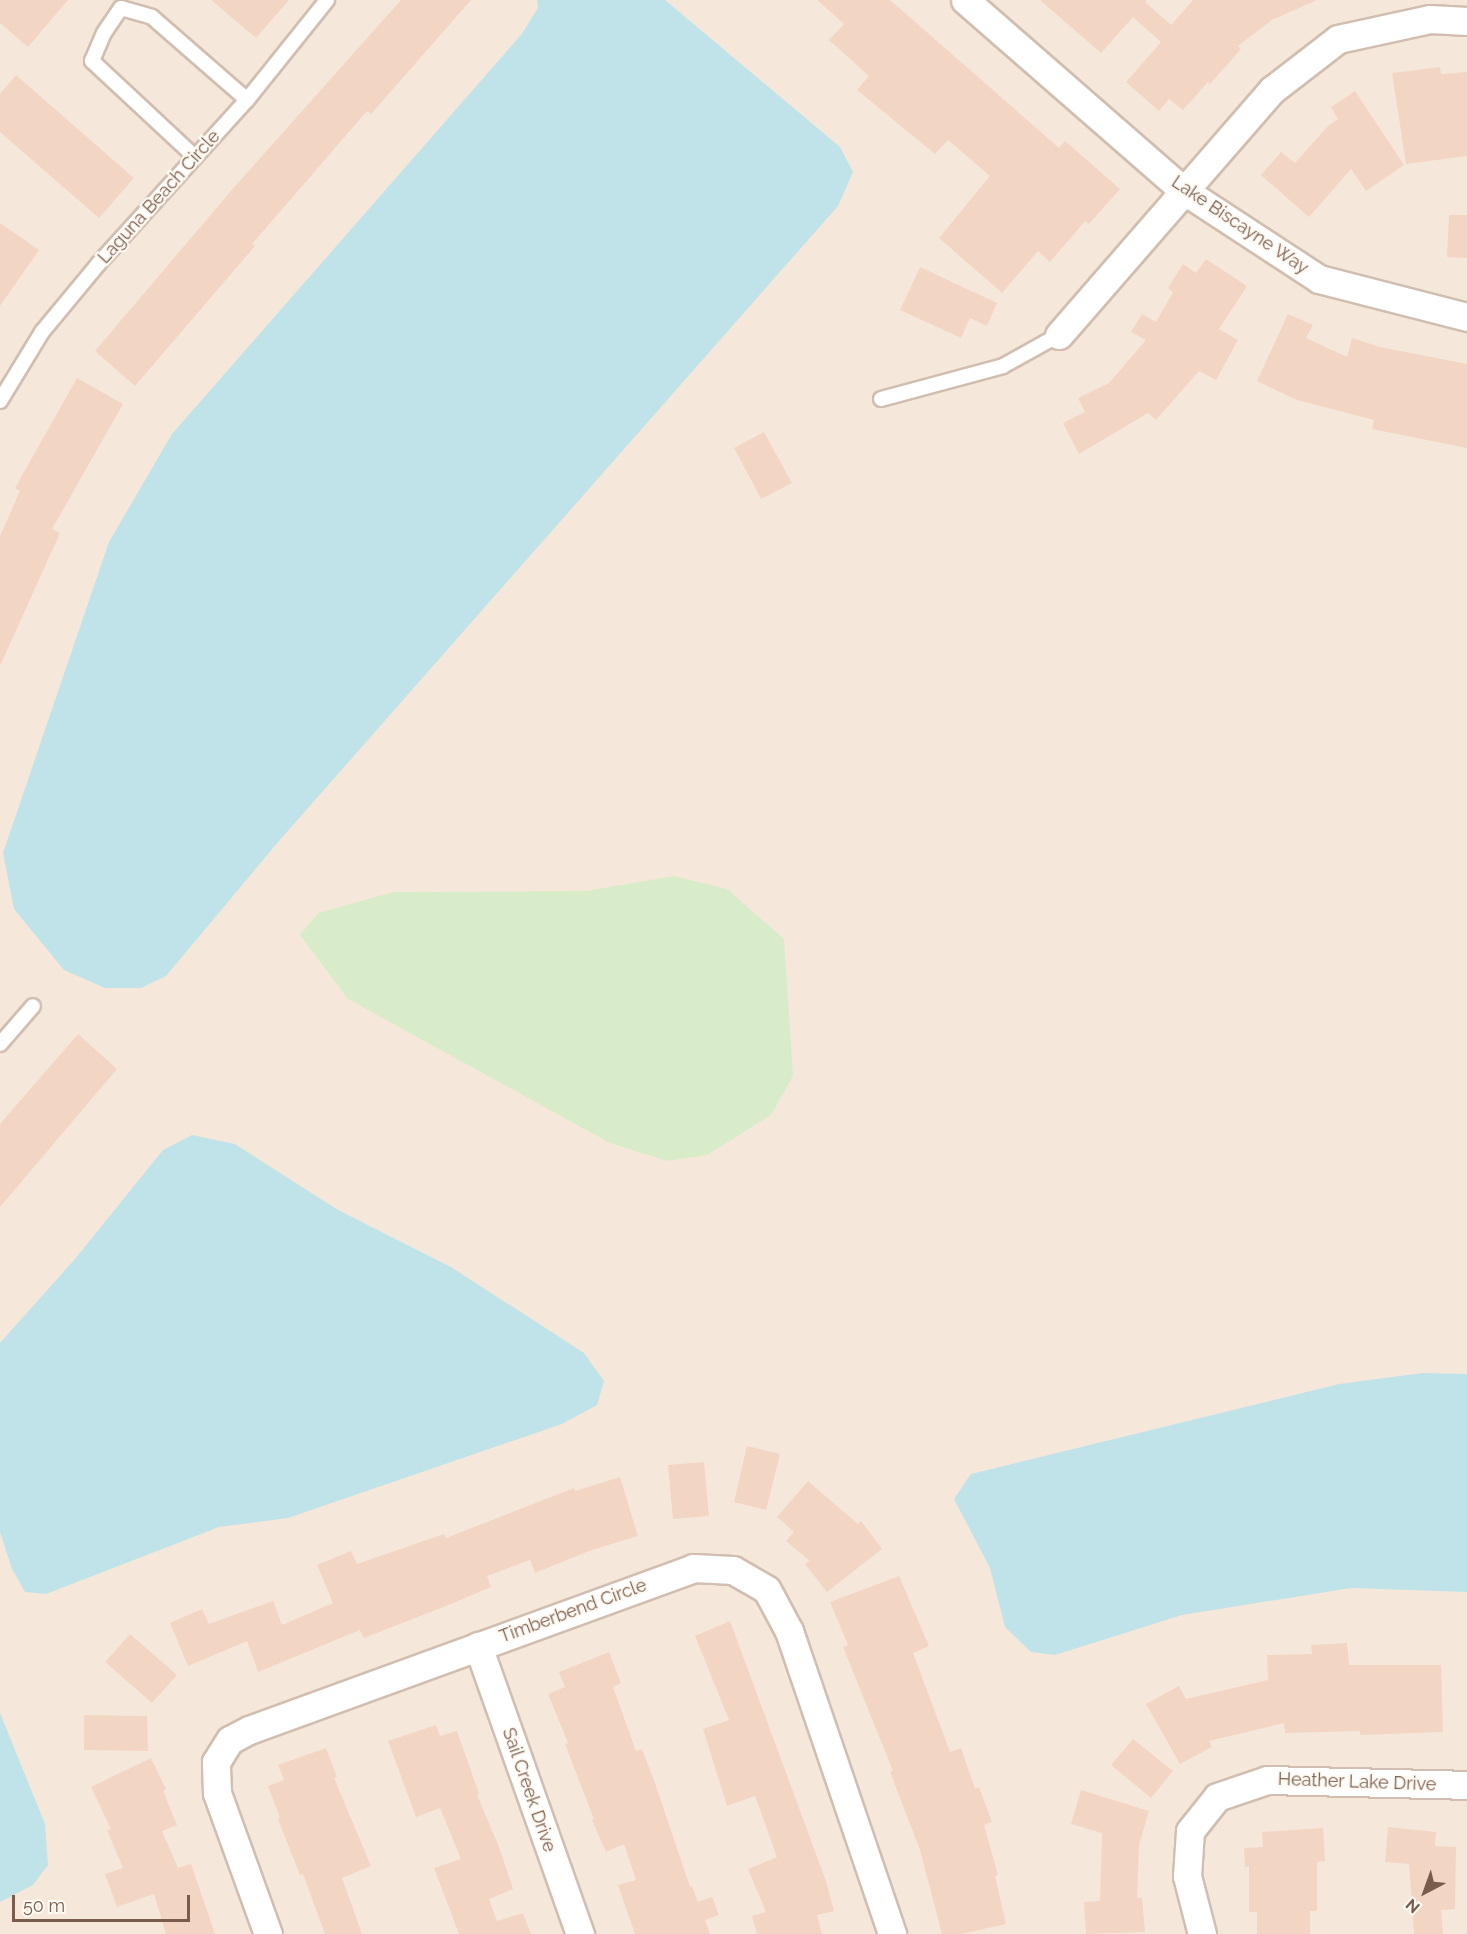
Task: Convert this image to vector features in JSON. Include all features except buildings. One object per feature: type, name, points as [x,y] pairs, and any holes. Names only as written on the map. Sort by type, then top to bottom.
[{"type":"street","name":"Lake Biscayne Way","points":[[964,0],[1183,190],[1319,279],[1467,317]]},
{"type":"street","points":[[1059,334],[1272,90],[1338,39],[1430,19],[1467,21]]},
{"type":"street","name":"Timberbend Circle","points":[[268,1934],[217,1793],[216,1762],[230,1740],[249,1730],[693,1568],[733,1570],[767,1590],[789,1630],[892,1934]]},
{"type":"street","name":"Sail Creek Drive","points":[[478,1646],[580,1934]]},
{"type":"street","name":"Heather Lake Drive","points":[[1202,1934],[1187,1876],[1190,1831],[1217,1797],[1267,1780],[1467,1785]]},
{"type":"lane","name":"Laguna Beach Circle","points":[[0,401],[42,332],[99,263],[247,100],[327,0]]},
{"type":"lane","points":[[195,157],[92,61],[104,33],[121,8],[152,17],[247,100]]},
{"type":"lane","points":[[880,399],[1003,366],[1059,334]]},
{"type":"lane","points":[[0,1044],[33,1006]]},
{"type":"shaded area","points":[[0,0],[1467,0],[1467,1934],[0,1934]]},
{"type":"green space","points":[[674,876],[727,889],[784,939],[793,1076],[771,1115],[707,1155],[667,1161],[610,1143],[348,999],[300,935],[318,913],[394,892],[586,891]]},
{"type":"water","points":[[537,0],[665,0],[840,147],[853,172],[838,206],[279,841],[166,976],[141,988],[105,988],[64,970],[14,909],[3,853],[109,542],[172,434],[521,35],[538,8]]},
{"type":"water","points":[[192,1135],[235,1144],[338,1210],[451,1267],[584,1353],[604,1381],[597,1405],[562,1424],[288,1518],[219,1527],[46,1594],[25,1592],[12,1569],[0,1532],[0,1343],[75,1259],[163,1150]]},
{"type":"water","points":[[1423,1373],[1467,1374],[1467,1592],[1351,1588],[1182,1615],[1055,1655],[1031,1652],[1005,1627],[990,1568],[954,1499],[971,1474],[1339,1384]]},
{"type":"water","points":[[0,1713],[45,1824],[48,1865],[33,1885],[0,1902]]}]
